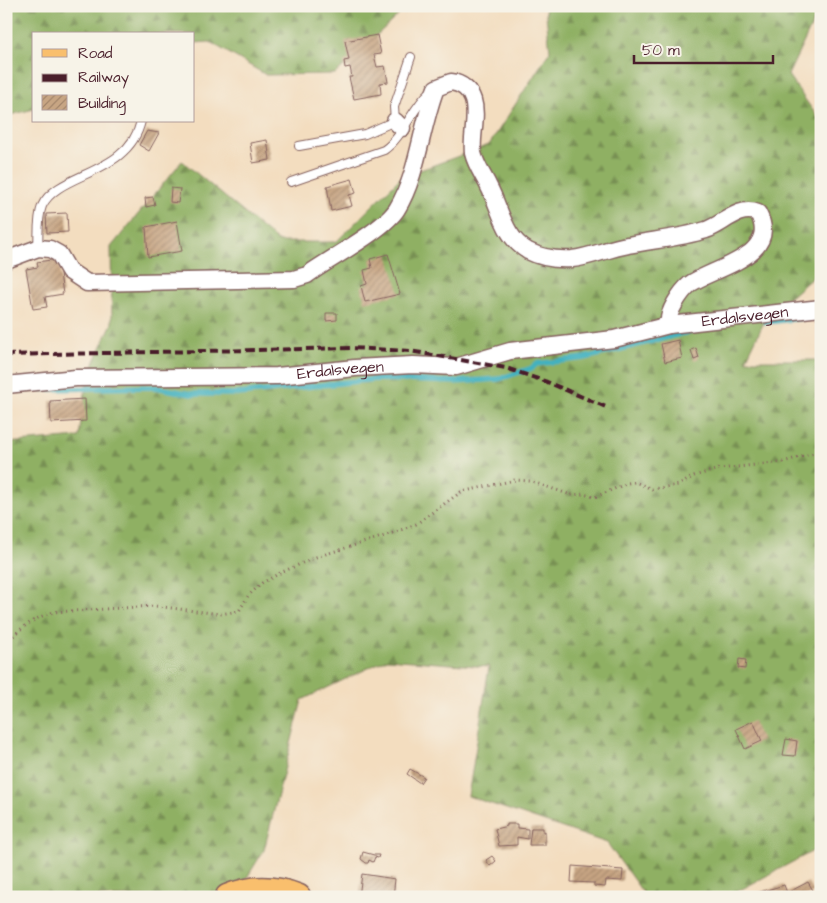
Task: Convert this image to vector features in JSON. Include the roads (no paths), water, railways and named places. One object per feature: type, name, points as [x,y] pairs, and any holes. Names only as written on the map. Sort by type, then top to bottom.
[{"type":"main road","points":[[228,897],[250,890],[268,888],[298,897]]},
{"type":"street","points":[[6,260],[38,248],[50,249],[59,254],[69,271],[87,283],[294,279],[307,275],[333,256],[376,230],[397,210],[412,168],[427,111],[436,88],[451,82],[464,86],[470,93],[474,104],[473,144],[476,163],[489,187],[507,229],[516,242],[538,256],[556,259],[586,256],[628,244],[679,237],[708,229],[735,214],[750,210],[758,213],[764,227],[762,237],[754,249],[742,259],[688,286],[670,311],[669,324]]},
{"type":"street","name":"Erdalsvegen","points":[[6,385],[76,378],[277,376],[364,367],[413,365],[456,367],[510,351],[606,340],[669,324],[821,308]]},
{"type":"lane","points":[[291,182],[384,150],[393,142],[398,124],[394,107],[411,57]]},
{"type":"lane","points":[[299,146],[365,134],[398,124],[436,88]]},
{"type":"lane","points":[[38,248],[40,214],[49,196],[119,156],[130,145],[141,122]]},
{"type":"waterway","points":[[766,322],[811,317]]},
{"type":"waterway","points":[[41,389],[155,387],[191,394],[239,394],[376,379],[455,382],[499,379],[532,368],[536,364],[585,358],[700,329]]},
{"type":"railway","points":[[6,355],[351,348],[410,351],[506,368],[547,382],[606,407]]}]
